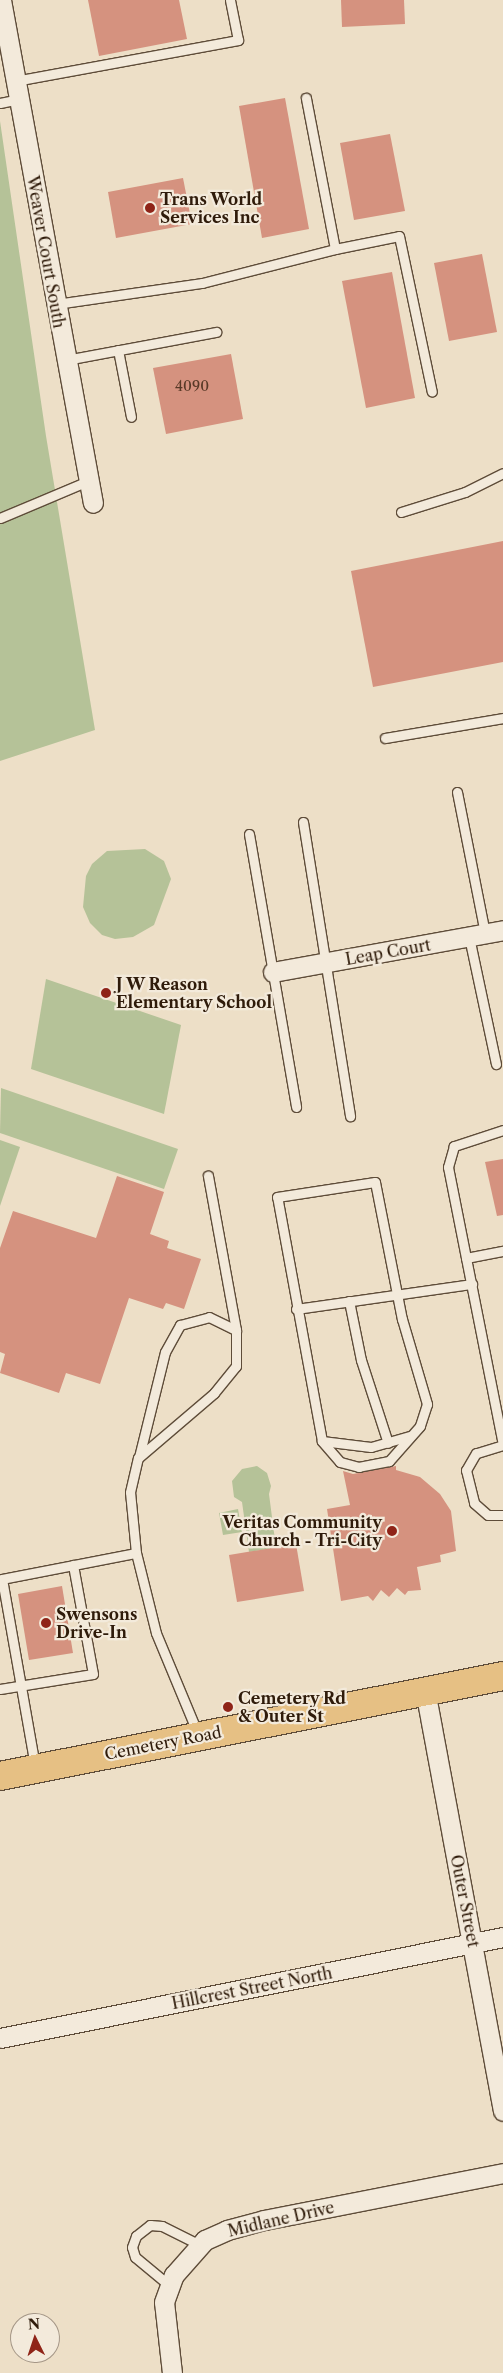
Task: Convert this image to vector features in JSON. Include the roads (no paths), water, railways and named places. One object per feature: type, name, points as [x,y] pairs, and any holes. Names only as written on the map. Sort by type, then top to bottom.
[{"type":"main road","name":"Cemetery Road","points":[[0,1776],[503,1676]]},
{"type":"street","name":"Weaver Court South","points":[[1,0],[93,504]]},
{"type":"street","name":"Leap Court","points":[[273,972],[486,934]]},
{"type":"street","name":"Outer Street","points":[[425,1690],[503,2111]]},
{"type":"street","name":"Hillcrest Street North","points":[[0,2038],[503,1937]]},
{"type":"street","name":"Midlane Drive","points":[[172,2373],[164,2302],[179,2268],[200,2245],[227,2230],[264,2220],[503,2173]]},
{"type":"lane","points":[[15,80],[238,40],[230,0]]},
{"type":"lane","points":[[306,98],[335,249]]},
{"type":"lane","points":[[0,103],[18,99]]},
{"type":"lane","points":[[56,304],[202,284],[335,249],[399,236],[432,392]]},
{"type":"lane","points":[[66,360],[216,332]]},
{"type":"lane","points":[[118,350],[131,417]]},
{"type":"lane","points":[[401,512],[465,492],[503,473]]},
{"type":"lane","points":[[0,518],[88,481]]},
{"type":"lane","points":[[385,738],[503,718]]},
{"type":"lane","points":[[457,792],[486,934],[496,1064]]},
{"type":"lane","points":[[303,822],[350,1116]]},
{"type":"lane","points":[[249,834],[296,1107]]},
{"type":"lane","points":[[503,1130],[454,1146],[448,1167],[503,1445],[476,1453],[466,1470],[474,1503],[488,1515],[503,1515]]},
{"type":"lane","points":[[138,1458],[214,1393],[236,1366],[236,1330],[208,1176]]},
{"type":"lane","points":[[375,1182],[397,1294],[427,1394],[428,1404],[414,1434],[389,1461],[359,1467],[340,1462],[322,1441],[296,1309],[277,1197],[375,1182]]},
{"type":"lane","points":[[466,1258],[503,1251]]},
{"type":"lane","points":[[296,1309],[472,1284]]},
{"type":"lane","points":[[350,1301],[361,1360],[388,1443]]},
{"type":"lane","points":[[199,1736],[156,1633],[136,1553],[130,1492],[165,1352],[180,1325],[209,1317],[236,1330]]},
{"type":"lane","points":[[322,1441],[371,1447],[414,1434]]},
{"type":"lane","points":[[36,1769],[1,1579],[136,1553]]},
{"type":"lane","points":[[0,1689],[92,1674],[72,1565]]},
{"type":"lane","points":[[170,2287],[135,2257],[132,2247],[136,2236],[150,2226],[162,2226],[200,2245]]},
{"type":"place","name":"Trans World Services Inc","points":[[150,208]]},
{"type":"place","name":"J W Reason Elementary School","points":[[106,993]]},
{"type":"place","name":"Veritas Community Church - Tri-City","points":[[392,1531]]},
{"type":"place","name":"Swensons Drive-In","points":[[46,1623]]},
{"type":"place","name":"Cemetery Rd & Outer St","points":[[228,1707]]}]
